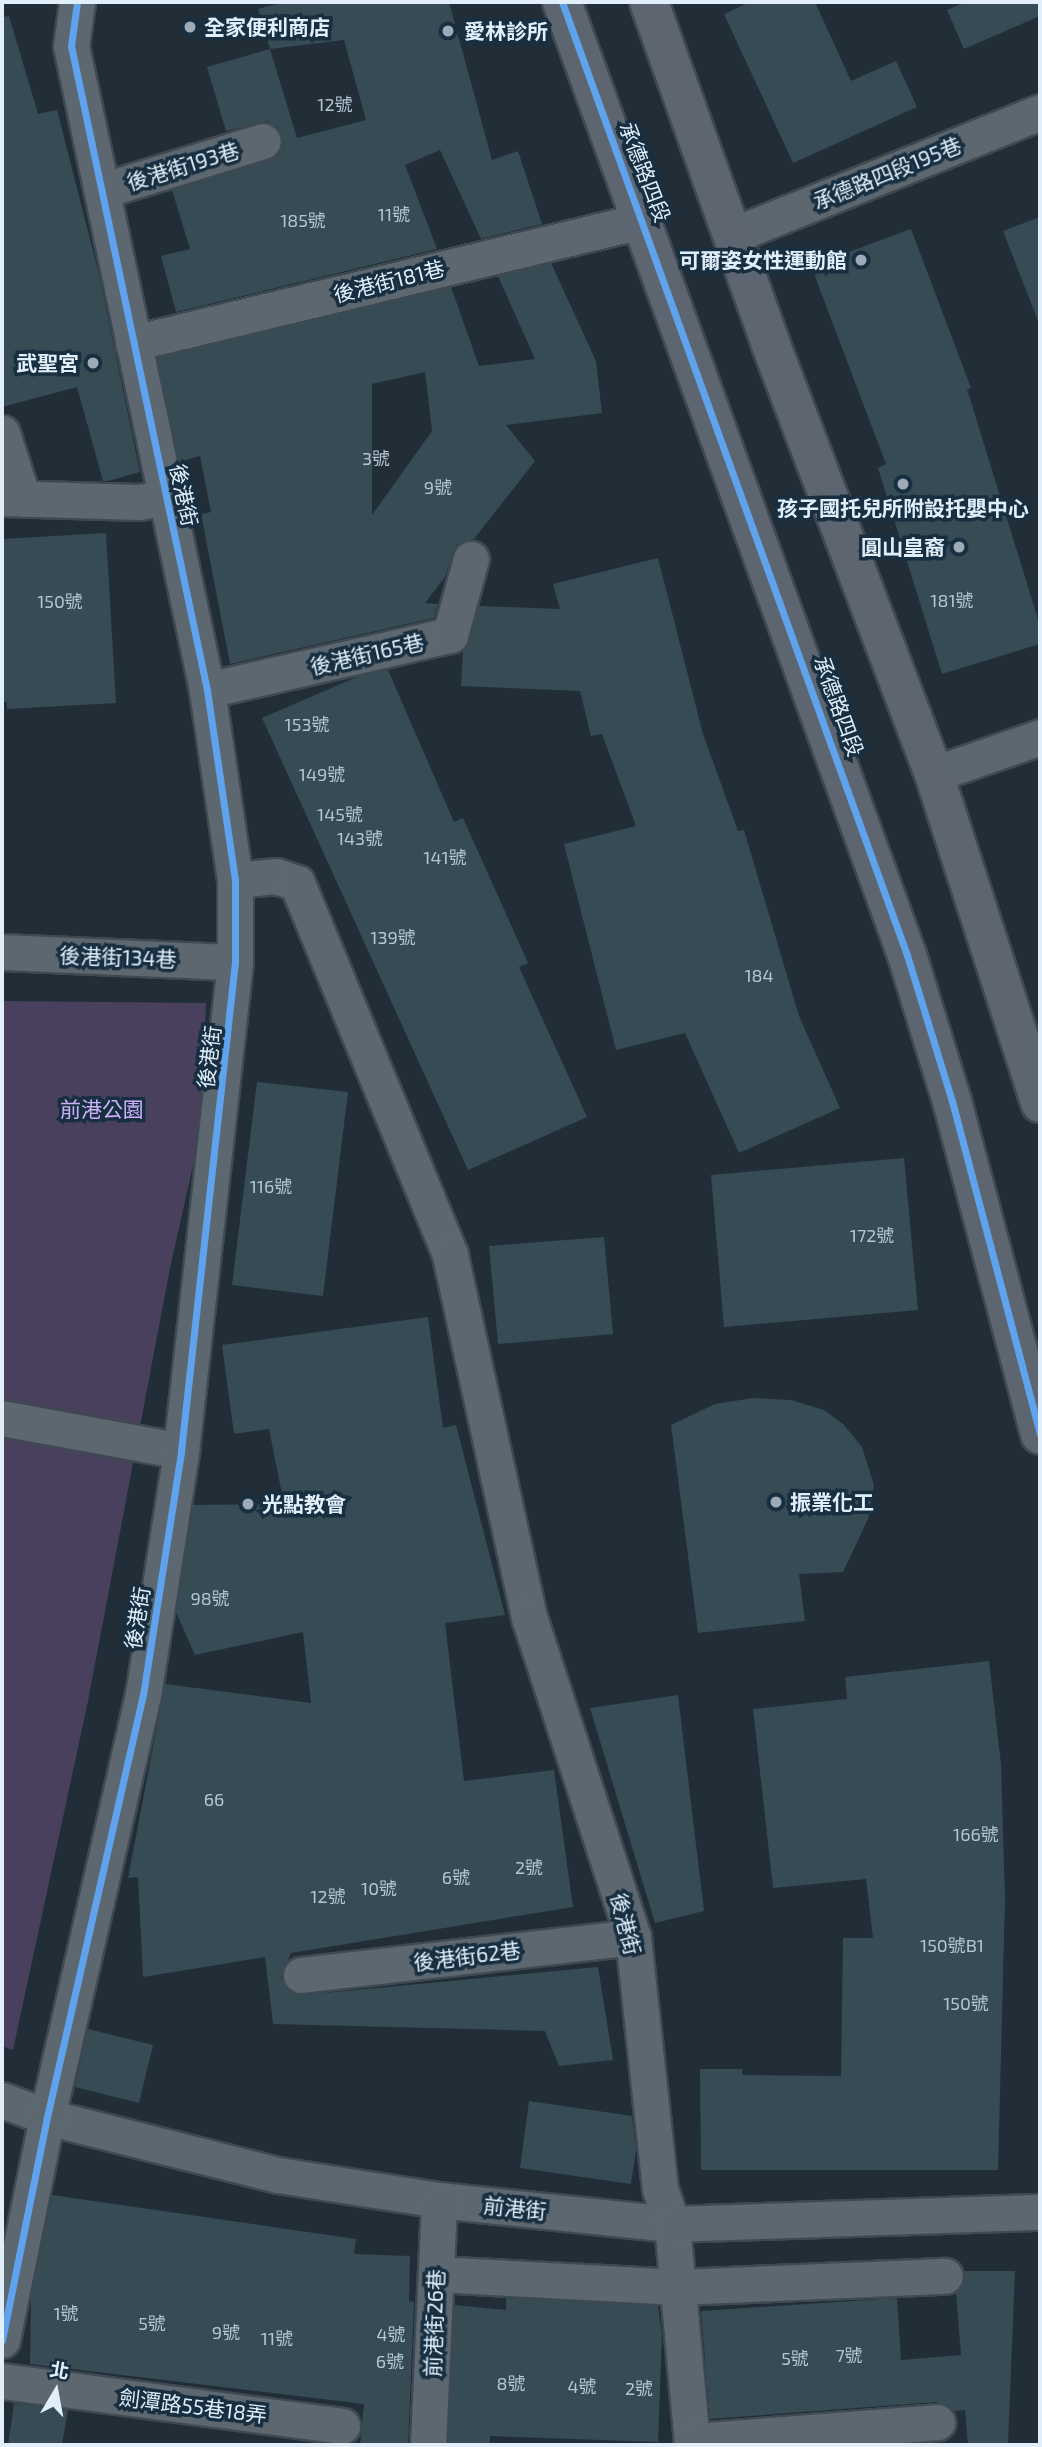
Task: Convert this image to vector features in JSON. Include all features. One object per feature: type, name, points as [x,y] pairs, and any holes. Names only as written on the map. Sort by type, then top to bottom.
[{"type":"main road","name":"承德路四段","points":[[562,2],[645,220],[907,955],[952,1101],[1040,1435]]},
{"type":"main road","points":[[649,2],[934,774],[1040,1103]]},
{"type":"street","name":"後港街","points":[[2,2340],[47,2117],[142,1695],[181,1451],[235,962],[235,880],[207,691],[133,343],[104,190],[71,46],[77,2]]},
{"type":"street","name":"承德路四段195巷","points":[[733,235],[1040,112]]},
{"type":"street","name":"後港街193巷","points":[[104,190],[263,141]]},
{"type":"street","name":"後港街181巷","points":[[133,343],[645,220]]},
{"type":"street","points":[[2,433],[13,498],[139,502],[166,497]]},
{"type":"street","name":"後港街165巷","points":[[207,691],[450,635],[471,559]]},
{"type":"street","points":[[934,774],[1040,737]]},
{"type":"street","name":"後港街","points":[[235,880],[276,876],[297,883],[450,1255],[528,1617],[633,1937],[660,2189],[672,2224],[692,2443]]},
{"type":"street","name":"後港街134巷","points":[[2,952],[235,962]]},
{"type":"street","points":[[2,1418],[181,1451]]},
{"type":"street","name":"後港街62巷","points":[[301,1975],[633,1937]]},
{"type":"street","name":"前港街","points":[[2,2100],[47,2117],[278,2175],[439,2200],[672,2224],[1040,2212]]},
{"type":"street","name":"前港街26巷","points":[[428,2445],[439,2200]]},
{"type":"street","points":[[436,2274],[678,2287],[945,2276]]},
{"type":"street","name":"劍潭路55巷18弄","points":[[2,2381],[342,2426]]},
{"type":"street","points":[[692,2443],[937,2423]]},
{"type":"green space","name":"前港公園","points":[[2,1001],[206,1003],[201,1130],[170,1268],[88,1701],[13,2050],[2,2046]]},
{"type":"building","points":[[284,2],[449,2],[492,160],[518,151],[542,224],[481,239],[440,150],[405,165],[437,249],[176,312],[161,256],[190,249],[172,190],[269,160],[283,145],[277,127],[267,121],[226,131],[207,67],[270,49],[258,9]],"holes":[[[344,40],[366,120],[297,138],[270,49]]]},
{"type":"building","points":[[750,2],[815,2],[851,81],[896,61],[917,107],[793,163],[724,14]]},
{"type":"building","points":[[966,2],[1040,2],[1040,16],[964,49],[947,10]]},
{"type":"building","points":[[9,16],[38,114],[57,110],[99,274],[140,472],[108,481],[103,481],[77,387],[2,407],[2,17]]},
{"type":"building","points":[[1040,217],[1040,321],[1038,321],[1003,231]]},
{"type":"building","points":[[911,229],[971,388],[967,389],[1040,626],[1040,644],[942,674],[878,468],[886,464],[811,266]]},
{"type":"building","points":[[551,263],[596,361],[602,413],[506,425],[535,461],[474,539],[456,545],[445,577],[425,603],[438,604],[434,618],[230,664],[201,514],[211,512],[200,456],[179,462],[157,358],[451,287],[479,366],[535,359],[498,276]],"holes":[[[425,372],[432,431],[372,515],[372,384]]]},
{"type":"building","points":[[106,533],[116,703],[7,709],[7,702],[2,702],[2,539]]},
{"type":"building","points":[[658,558],[703,734],[738,831],[744,830],[799,1016],[840,1108],[739,1153],[685,1033],[616,1050],[564,844],[636,826],[602,734],[591,736],[580,691],[461,686],[463,650],[479,606],[560,609],[553,584]]},
{"type":"building","points":[[388,670],[454,822],[463,818],[528,963],[519,967],[587,1117],[468,1170],[262,718],[359,676]]},
{"type":"building","points":[[257,1082],[348,1092],[323,1296],[232,1285]]},
{"type":"building","points":[[904,1158],[918,1310],[724,1327],[711,1175]]},
{"type":"building","points":[[604,1237],[613,1334],[498,1344],[489,1246]]},
{"type":"building","points":[[428,1317],[443,1428],[456,1425],[505,1615],[445,1623],[464,1781],[554,1770],[573,1907],[291,1953],[281,1978],[292,1993],[303,1995],[598,1967],[613,2060],[559,2066],[545,2031],[273,2024],[265,1957],[143,1977],[138,1877],[128,1878],[165,1684],[311,1703],[303,1632],[195,1655],[176,1612],[193,1505],[284,1504],[269,1429],[234,1434],[222,1345]]},
{"type":"building","name":"振業化工","points":[[753,1398],[791,1400],[824,1410],[843,1424],[862,1447],[874,1485],[868,1519],[843,1572],[799,1574],[805,1621],[698,1633],[671,1425],[715,1404]]},
{"type":"building","points":[[989,1661],[1001,1764],[1005,1899],[998,2170],[701,2170],[700,2069],[742,2069],[742,2075],[841,2076],[843,1938],[873,1938],[866,1879],[773,1888],[753,1709],[847,1699],[845,1677]]},
{"type":"building","points":[[678,1695],[704,1911],[655,1923],[590,1708]]},
{"type":"building","points":[[88,2029],[153,2045],[139,2103],[75,2087]]},
{"type":"building","points":[[529,2101],[632,2116],[636,2150],[631,2184],[520,2168]]},
{"type":"building","points":[[52,2195],[356,2239],[354,2254],[410,2256],[409,2301],[414,2302],[408,2445],[360,2445],[364,2404],[30,2364],[31,2296]]},
{"type":"building","points":[[964,2271],[1015,2271],[1008,2445],[968,2445],[965,2410],[954,2411],[936,2402],[710,2419],[701,2311],[897,2298],[901,2360],[961,2355],[956,2293],[963,2285]]},
{"type":"building","points":[[506,2298],[658,2306],[662,2334],[658,2442],[490,2436],[490,2445],[448,2445],[454,2305],[506,2310]]},
{"type":"building","points":[[14,2403],[68,2410],[62,2445],[8,2445]]},
{"type":"cycle path","points":[[2,2340],[47,2117],[143,1695],[181,1451],[235,962],[235,880],[207,690],[71,46],[77,2]]},
{"type":"cycle path","points":[[562,2],[907,955],[952,1101],[1040,1435]]},
{"type":"place","name":"全家便利商店","points":[[190,27]]},
{"type":"place","name":"愛林診所","points":[[448,31]]},
{"type":"place","name":"可爾姿女性運動館","points":[[861,260]]},
{"type":"place","name":"武聖宮","points":[[93,363]]},
{"type":"place","name":"孩子國托兒所附設托嬰中心","points":[[903,484]]},
{"type":"place","name":"圓山皇裔","points":[[959,547]]},
{"type":"place","name":"振業化工","points":[[776,1502]]},
{"type":"place","name":"光點教會","points":[[248,1504]]}]
